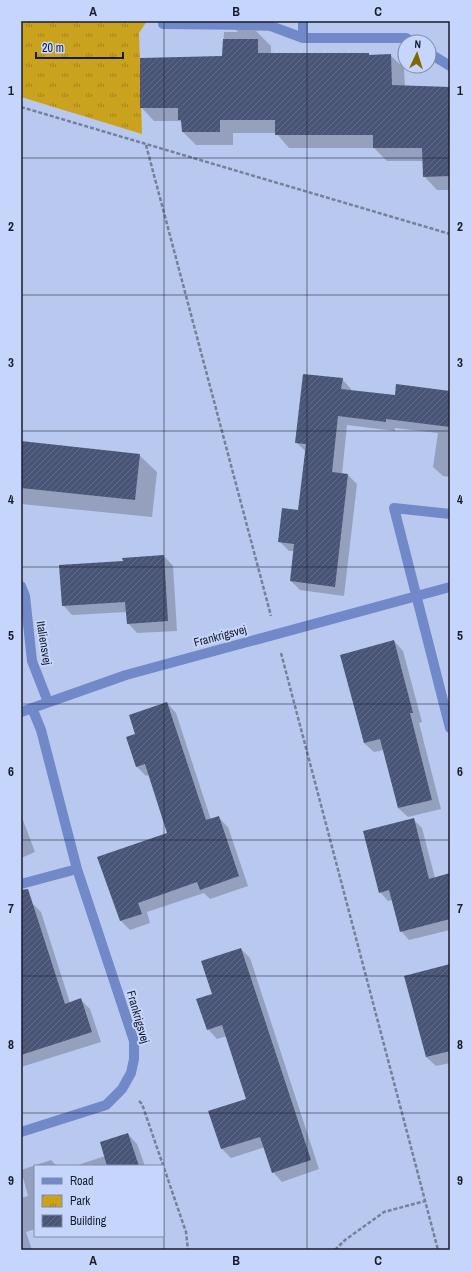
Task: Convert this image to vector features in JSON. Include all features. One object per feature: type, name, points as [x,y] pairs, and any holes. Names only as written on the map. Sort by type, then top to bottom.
[{"type":"street","points":[[303,21],[303,38]]},
{"type":"street","points":[[163,24],[268,25],[303,38],[397,38]]},
{"type":"street","points":[[437,58],[450,66]]},
{"type":"street","points":[[450,514],[394,508],[450,728]]},
{"type":"street","name":"Italiensvej","points":[[21,586],[25,596],[32,661],[48,702]]},
{"type":"street","name":"Frankrigsvej","points":[[21,712],[126,675],[450,587]]},
{"type":"street","name":"Frankrigsvej","points":[[21,1132],[106,1105],[122,1089],[131,1073],[134,1059],[134,1041],[77,868],[41,730],[32,708]]},
{"type":"street","points":[[21,884],[77,868]]},
{"type":"path","points":[[21,107],[450,234]]},
{"type":"path","points":[[146,144],[438,1250]]},
{"type":"path","points":[[122,1089],[142,1104],[163,1165]]},
{"type":"path","points":[[164,1168],[186,1232],[188,1250]]},
{"type":"path","points":[[335,1250],[345,1240],[384,1212],[425,1201]]},
{"type":"green space","points":[[21,21],[147,21],[139,33],[142,134],[21,97]]},
{"type":"building","points":[[223,39],[258,39],[258,53],[391,54],[392,85],[450,87],[450,176],[423,177],[422,148],[373,148],[373,135],[275,135],[275,120],[220,120],[220,132],[182,132],[181,120],[178,120],[178,108],[140,108],[140,58],[222,56]]},
{"type":"building","points":[[303,374],[343,378],[341,389],[395,395],[396,384],[450,391],[450,427],[386,419],[386,422],[338,416],[332,472],[348,474],[335,587],[290,581],[294,544],[278,542],[282,508],[298,510],[306,444],[295,443]]},
{"type":"building","points":[[21,441],[140,454],[135,500],[21,488]]},
{"type":"building","points":[[164,555],[168,621],[127,624],[125,602],[62,606],[59,565],[123,561],[122,558]]},
{"type":"building","points":[[394,640],[413,713],[410,713],[432,800],[398,808],[380,739],[364,743],[340,655]]},
{"type":"building","points":[[167,702],[206,820],[219,816],[239,876],[200,890],[197,882],[138,903],[142,914],[120,921],[97,857],[167,833],[145,764],[136,767],[126,737],[135,734],[129,715]]},
{"type":"building","points":[[414,818],[429,879],[450,873],[450,919],[400,932],[389,890],[379,893],[363,831]]},
{"type":"building","points":[[28,889],[65,1004],[81,998],[92,1032],[21,1055],[21,890]]},
{"type":"building","points":[[241,948],[311,1160],[272,1173],[260,1137],[221,1149],[208,1111],[246,1099],[222,1025],[207,1030],[196,999],[212,994],[201,961]]},
{"type":"building","points":[[450,964],[450,1051],[426,1057],[404,976]]},
{"type":"building","points":[[128,1133],[139,1165],[107,1165],[100,1142]]}]
